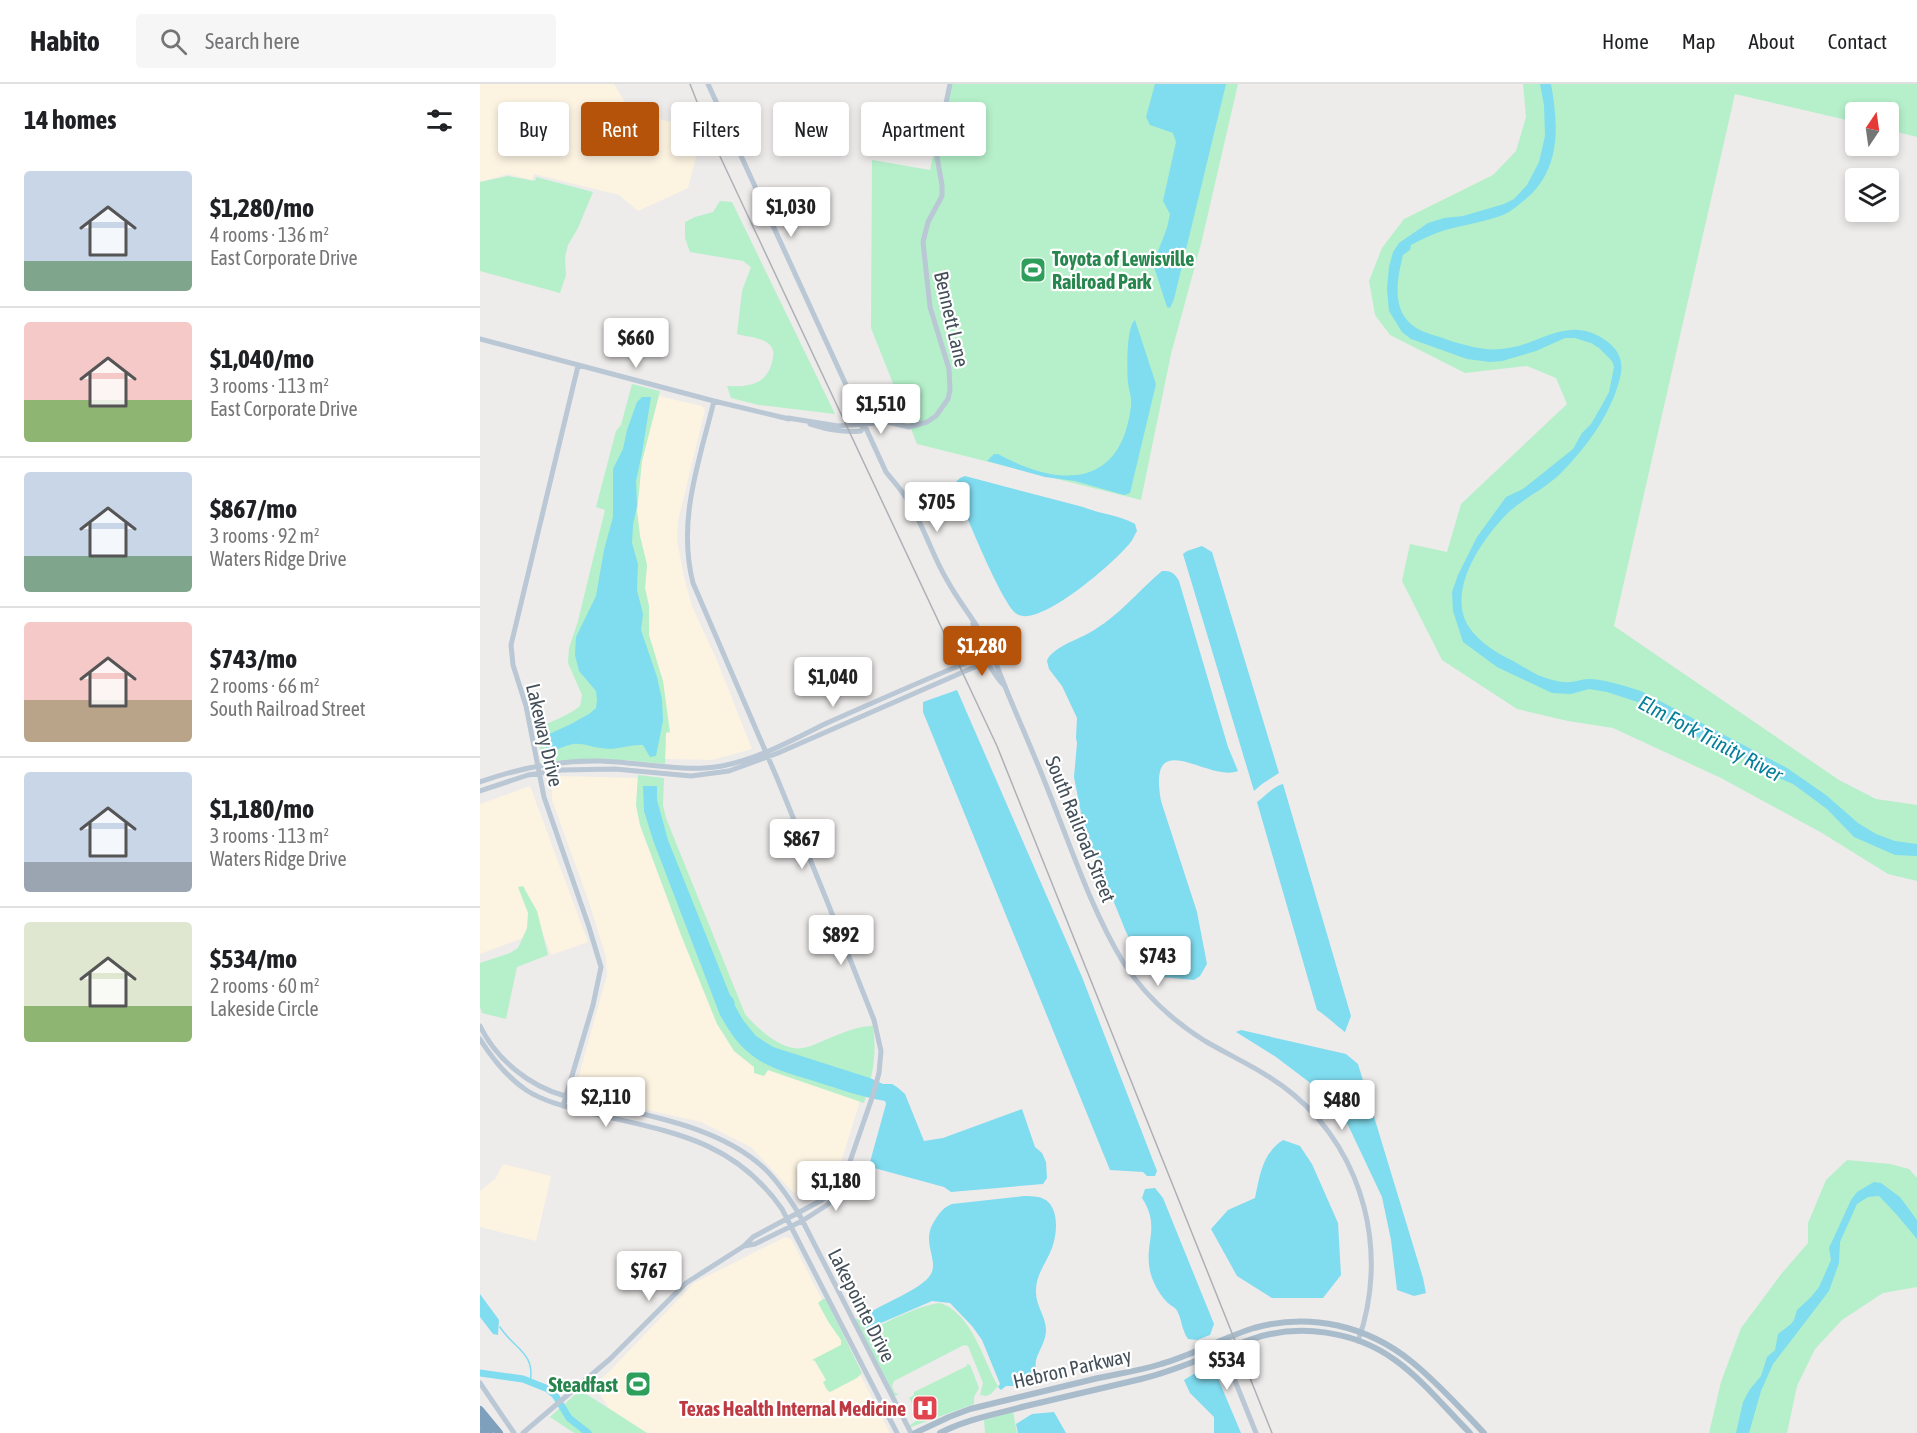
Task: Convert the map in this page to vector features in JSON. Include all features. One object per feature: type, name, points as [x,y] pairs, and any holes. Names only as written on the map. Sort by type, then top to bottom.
[{"type":"highway","points":[[480,1410],[499,1433]]},
{"type":"highway","points":[[480,1420],[489,1433]]},
{"type":"main road","name":"Hebron Parkway","points":[[913,1433],[979,1407],[1163,1364],[1236,1335],[1288,1321],[1320,1322],[1362,1332],[1378,1339],[1413,1362],[1484,1433]]},
{"type":"main road","name":"Hebron Parkway","points":[[940,1433],[981,1417],[1164,1374],[1255,1338],[1288,1331],[1319,1332],[1358,1341],[1385,1354],[1410,1372],[1470,1433]]},
{"type":"main road","points":[[1096,1379],[1100,1389]]},
{"type":"main road","points":[[979,1407],[981,1417]]},
{"type":"street","name":"South Railroad Street","points":[[708,84],[886,472],[908,501],[947,581],[974,622],[973,628],[991,660],[999,681],[1005,686],[1098,913],[1123,961],[1146,992],[1188,1029],[1294,1095],[1330,1133],[1343,1154],[1365,1207],[1370,1232],[1372,1283],[1358,1341]]},
{"type":"street","name":"Bennett Lane","points":[[480,339],[714,401],[788,418],[838,426],[858,424],[864,426],[888,422],[909,427],[919,425],[936,416],[948,399],[951,380],[930,307],[923,242],[928,222],[942,196],[936,151],[950,84]]},
{"type":"street","name":"Lakeway Drive","points":[[563,1106],[593,1005],[601,967],[544,797],[526,706],[513,665],[511,645],[578,366]]},
{"type":"street","points":[[714,401],[688,512],[689,568],[698,597],[766,755],[877,1026],[881,1051],[879,1073],[839,1193],[827,1205],[802,1221],[755,1244],[744,1246]]},
{"type":"street","points":[[480,782],[537,765],[568,762],[600,761],[692,768],[720,766],[766,755],[889,695],[987,654]]},
{"type":"street","points":[[480,790],[538,773],[561,770],[595,769],[691,776],[729,771],[893,704],[991,660]]},
{"type":"street","points":[[889,695],[893,704]]},
{"type":"street","points":[[691,776],[718,769],[720,766]]},
{"type":"street","name":"Lakepointe Drive","points":[[480,1026],[497,1052],[519,1074],[544,1089],[705,1131],[739,1150],[766,1170],[782,1187],[799,1214],[913,1433]]},
{"type":"street","name":"Lakepointe Drive","points":[[480,1039],[515,1082],[530,1092],[563,1106],[700,1141],[732,1159],[765,1187],[788,1219],[897,1433]]},
{"type":"street","points":[[576,1109],[578,1099]]},
{"type":"street","points":[[672,1132],[674,1123]]},
{"type":"street","points":[[732,1159],[739,1150]]},
{"type":"street","points":[[523,1433],[621,1348],[686,1283],[753,1238],[822,1200],[843,1182]]},
{"type":"street","points":[[826,1294],[836,1288]]},
{"type":"street","points":[[1219,1341],[1256,1433]]},
{"type":"street","points":[[480,1383],[514,1433]]},
{"type":"shaded area","points":[[480,84],[614,84],[625,102],[581,102],[581,156],[659,156],[659,119],[671,122],[671,156],[696,157],[688,188],[638,211],[619,195],[534,174],[532,180],[508,174],[480,182]]},
{"type":"shaded area","points":[[659,396],[702,406],[705,410],[678,521],[677,540],[692,606],[718,663],[752,749],[712,760],[665,759],[666,732],[669,732],[663,681],[649,635],[649,606],[645,588],[647,565],[637,511],[642,461]]},
{"type":"shaded area","points":[[559,776],[638,778],[636,805],[640,825],[681,935],[734,1051],[754,1067],[754,1073],[768,1070],[860,1101],[840,1166],[825,1190],[814,1196],[793,1192],[751,1147],[701,1122],[582,1095],[576,1086],[607,975],[606,957],[589,902],[552,800],[552,780]]},
{"type":"shaded area","points":[[530,786],[588,942],[551,955],[542,931],[480,954],[480,804]]},
{"type":"shaded area","points":[[503,1164],[551,1176],[536,1241],[480,1227],[480,1191],[496,1178]]},
{"type":"shaded area","points":[[785,1237],[791,1239],[890,1433],[647,1433],[609,1408],[593,1384],[606,1375],[694,1283]]},
{"type":"green space","name":"Toyota of Lewisville Railroad Park","points":[[948,84],[1238,84],[1201,244],[1171,354],[1141,500],[917,444],[871,328],[872,160],[930,170],[933,156],[986,156],[986,102],[944,102]]},
{"type":"green space","points":[[1523,84],[1917,84],[1917,137],[1899,132],[1899,102],[1845,102],[1845,120],[1735,94],[1614,626],[1839,780],[1876,799],[1917,805],[1917,881],[1888,874],[1822,833],[1721,778],[1613,728],[1568,721],[1517,709],[1442,660],[1402,581],[1410,544],[1447,552],[1461,504],[1567,404],[1556,378],[1527,366],[1465,373],[1390,335],[1375,315],[1369,281],[1382,248],[1404,219],[1493,175],[1516,151],[1526,117]]},
{"type":"green space","points":[[508,176],[535,181],[536,177],[593,192],[568,245],[565,257],[566,275],[560,293],[480,271],[480,182]]},
{"type":"green space","points":[[720,201],[732,202],[835,414],[759,405],[731,398],[727,386],[751,384],[768,373],[773,350],[766,342],[737,334],[742,291],[751,267],[743,261],[690,252],[685,238],[685,222],[713,212]]},
{"type":"green space","points":[[632,384],[660,391],[642,461],[637,511],[647,565],[645,588],[649,606],[649,635],[663,681],[670,732],[666,733],[665,764],[625,760],[542,761],[537,730],[580,706],[582,695],[568,663],[569,648],[578,621],[605,510],[596,507],[616,431],[621,425]]},
{"type":"green space","points":[[638,775],[664,778],[663,805],[666,818],[745,1014],[750,1020],[779,1043],[795,1048],[811,1046],[855,1029],[873,1026],[875,1047],[873,1065],[864,1103],[768,1070],[764,1076],[754,1073],[754,1067],[734,1051],[717,1024],[640,825],[636,805]]},
{"type":"green space","points":[[523,886],[537,911],[548,955],[517,967],[506,1019],[482,1013],[480,963],[518,948],[527,928],[528,913],[518,887]]},
{"type":"green space","points":[[1847,1160],[1890,1164],[1909,1169],[1917,1178],[1917,1287],[1883,1293],[1842,1320],[1815,1349],[1797,1386],[1787,1433],[1709,1433],[1721,1382],[1741,1328],[1782,1273],[1808,1243],[1808,1223],[1826,1180]]},
{"type":"green space","points":[[826,1299],[862,1373],[830,1392],[823,1382],[826,1380],[815,1361],[812,1360],[841,1345],[841,1340],[818,1303]]},
{"type":"green space","points":[[940,1303],[951,1308],[960,1317],[975,1338],[998,1386],[991,1394],[980,1395],[983,1383],[968,1346],[964,1345],[894,1381],[892,1386],[895,1393],[899,1394],[895,1396],[855,1320],[863,1315],[870,1331],[904,1314]]},
{"type":"green space","points":[[966,1364],[970,1365],[979,1388],[974,1397],[974,1404],[909,1426],[920,1418],[909,1398],[914,1395],[914,1392],[967,1366]]},
{"type":"green space","points":[[580,1390],[647,1433],[574,1433],[550,1417]]},
{"type":"green space","points":[[1013,1412],[1017,1433],[985,1433],[984,1420]]},
{"type":"water","points":[[1155,84],[1226,84],[1170,308],[1167,307],[1153,264],[1170,214],[1163,201],[1176,142],[1173,133],[1150,125],[1146,117]]},
{"type":"water","name":"Elm Fork Trinity River","points":[[1540,84],[1551,84],[1556,133],[1550,163],[1544,177],[1535,190],[1506,214],[1445,230],[1411,245],[1410,250],[1403,255],[1401,265],[1398,285],[1399,305],[1409,322],[1418,329],[1467,346],[1494,349],[1515,347],[1567,330],[1580,330],[1594,334],[1615,348],[1621,364],[1621,373],[1606,414],[1590,440],[1555,478],[1510,511],[1479,549],[1465,581],[1462,597],[1463,612],[1469,627],[1490,648],[1543,677],[1563,682],[1601,680],[1641,691],[1787,768],[1826,795],[1858,823],[1876,834],[1895,841],[1917,844],[1917,856],[1895,855],[1854,837],[1827,809],[1793,784],[1769,774],[1756,763],[1721,746],[1703,742],[1674,725],[1650,706],[1607,692],[1589,689],[1571,694],[1552,693],[1497,667],[1463,642],[1453,611],[1452,592],[1477,537],[1506,497],[1523,489],[1573,449],[1582,433],[1591,424],[1609,392],[1614,367],[1612,361],[1599,348],[1575,338],[1565,338],[1536,351],[1502,361],[1490,362],[1467,359],[1411,339],[1402,332],[1389,311],[1387,289],[1389,267],[1393,252],[1399,243],[1428,223],[1504,204],[1514,199],[1527,185],[1539,162],[1545,136],[1544,105]]},
{"type":"water","points":[[1135,320],[1156,384],[1130,493],[1124,495],[987,461],[994,454],[998,454],[1043,472],[1064,475],[1083,474],[1100,467],[1114,454],[1125,434],[1131,406],[1128,350],[1130,331]]},
{"type":"water","points":[[642,397],[651,397],[636,481],[637,506],[632,543],[638,564],[637,590],[643,614],[641,630],[657,677],[662,700],[663,721],[656,756],[650,757],[643,745],[606,749],[573,744],[546,752],[549,734],[589,714],[596,708],[596,691],[579,671],[575,655],[576,637],[596,596],[604,550],[613,517],[613,469],[623,449],[637,402]]},
{"type":"water","points":[[965,476],[1123,519],[1135,524],[1137,531],[1131,542],[1110,564],[1059,603],[1028,616],[1017,614],[1010,607],[993,577],[956,491],[956,482]]},
{"type":"water","points":[[1202,546],[1212,552],[1279,773],[1254,791],[1183,554]]},
{"type":"water","points":[[1162,571],[1172,573],[1179,581],[1228,747],[1238,771],[1226,773],[1171,760],[1163,765],[1159,778],[1161,801],[1197,912],[1207,964],[1200,976],[1194,980],[1162,977],[1151,969],[1137,953],[1126,932],[1084,828],[1074,777],[1077,718],[1062,686],[1049,669],[1047,661],[1049,656],[1059,648],[1109,620]]},
{"type":"water","points":[[957,690],[1082,977],[1157,1171],[1155,1176],[1147,1176],[1143,1172],[1110,1170],[923,712],[923,702]]},
{"type":"water","points":[[1283,784],[1351,1016],[1345,1032],[1317,1010],[1257,802]]},
{"type":"water","points":[[643,786],[657,786],[657,800],[668,840],[730,995],[743,1020],[756,1036],[773,1047],[897,1087],[905,1094],[924,1141],[943,1138],[1022,1109],[1035,1147],[1042,1153],[1046,1162],[1047,1178],[1043,1184],[951,1192],[944,1187],[874,1168],[870,1162],[885,1101],[850,1093],[781,1070],[763,1063],[744,1048],[732,1035],[720,1015],[653,840],[644,811]]},
{"type":"water","points":[[1241,1030],[1346,1054],[1358,1064],[1426,1293],[1414,1296],[1397,1290],[1391,1240],[1382,1197],[1348,1125],[1309,1082],[1276,1057],[1236,1032]]},
{"type":"water","points":[[1283,1140],[1300,1146],[1312,1164],[1338,1223],[1341,1275],[1323,1298],[1272,1298],[1237,1276],[1211,1229],[1228,1210],[1255,1198],[1266,1158]]},
{"type":"water","points":[[1874,1182],[1881,1183],[1900,1197],[1917,1220],[1917,1239],[1879,1196],[1868,1197],[1857,1204],[1840,1242],[1839,1263],[1829,1291],[1773,1364],[1761,1391],[1749,1433],[1736,1433],[1743,1402],[1761,1376],[1767,1357],[1775,1350],[1778,1334],[1791,1324],[1797,1310],[1819,1287],[1831,1260],[1829,1248],[1851,1200],[1857,1192]]},
{"type":"water","points":[[1155,1188],[1163,1198],[1214,1324],[1210,1335],[1197,1340],[1188,1339],[1176,1309],[1163,1297],[1151,1275],[1149,1251],[1151,1226],[1148,1208],[1142,1198],[1145,1189]]},
{"type":"water","points":[[1024,1196],[1045,1200],[1050,1204],[1056,1218],[1054,1241],[1036,1284],[1037,1301],[1046,1330],[1044,1342],[1036,1360],[1037,1379],[1023,1386],[1006,1386],[1001,1390],[982,1340],[950,1303],[932,1301],[867,1329],[864,1317],[919,1286],[931,1274],[933,1262],[929,1236],[935,1220],[944,1208],[952,1204]]},
{"type":"water","points":[[480,1294],[499,1320],[498,1335],[493,1334],[480,1317]]},
{"type":"water","points":[[1207,1366],[1214,1369],[1241,1433],[1214,1433],[1214,1417],[1190,1393],[1184,1380]]},
{"type":"water","points":[[1054,1412],[1066,1433],[1018,1433],[1016,1424],[1032,1414]]},
{"type":"waterway","points":[[500,1327],[527,1357],[531,1372],[530,1382]]},
{"type":"waterway","points":[[480,1373],[523,1379],[548,1389],[555,1395],[569,1418],[588,1433]]},
{"type":"railway","points":[[690,84],[710,135],[997,746],[1272,1433]]},
{"type":"place","name":"Toyota of Lewisville Railroad Park","points":[[1033,270]]},
{"type":"place","name":"Steadfast","points":[[638,1384]]},
{"type":"place","name":"Texas Health Internal Medicine","points":[[925,1408]]}]
